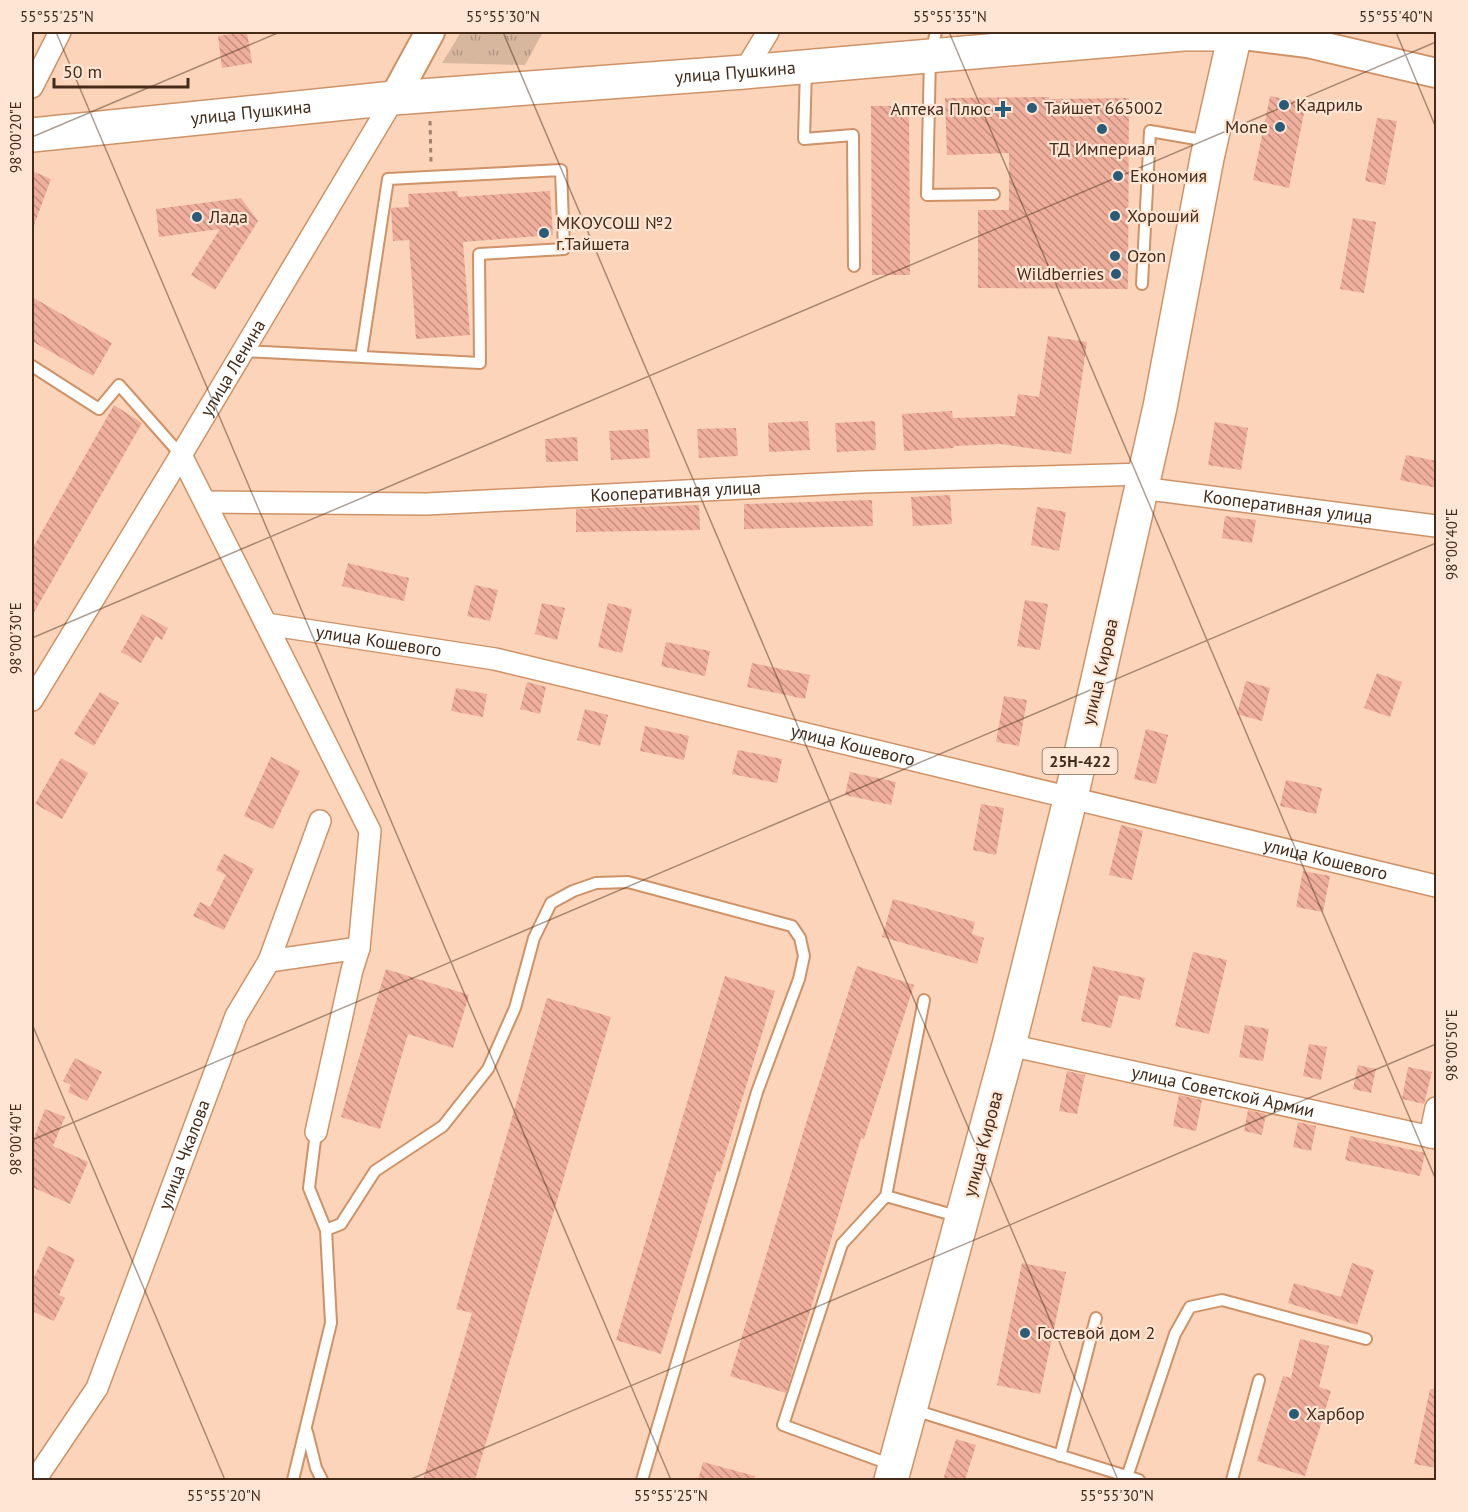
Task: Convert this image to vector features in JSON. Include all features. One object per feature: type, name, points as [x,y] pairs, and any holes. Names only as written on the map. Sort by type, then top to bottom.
[{"type":"main road","name":"улица Ленина","points":[[394,98],[430,32]]},
{"type":"main road","name":"улица Пушкина","points":[[32,135],[394,98],[806,66],[933,44],[1109,36],[1235,33],[1308,43],[1437,74]]},
{"type":"main road","name":"улица Кирова","points":[[893,1473],[1009,1045],[1071,799],[1160,407],[1211,142],[1235,33]]},
{"type":"street","points":[[32,87],[60,32]]},
{"type":"street","points":[[744,72],[768,32]]},
{"type":"street","name":"улица Ленина","points":[[32,700],[38,677],[181,455],[394,98]]},
{"type":"street","points":[[181,455],[370,831],[359,948],[352,970],[316,1132]]},
{"type":"street","name":"Кооперативная улица","points":[[206,502],[427,504],[863,482],[1143,481],[1437,526]]},
{"type":"street","name":"улица Кошевого","points":[[266,624],[495,659],[1437,886]]},
{"type":"street","name":"улица Чкалова","points":[[35,1480],[97,1388],[236,1016],[268,961],[320,821]]},
{"type":"street","points":[[268,961],[359,948]]},
{"type":"street","name":"улица Советской Армии","points":[[1009,1045],[1433,1137]]},
{"type":"street","points":[[1433,1137],[1437,1108]]},
{"type":"lane","points":[[933,44],[927,195],[994,194]]},
{"type":"lane","points":[[806,66],[804,139],[853,135],[854,266]]},
{"type":"lane","points":[[1142,284],[1150,131],[1211,142]]},
{"type":"lane","points":[[243,351],[361,357],[480,363],[479,254],[564,249],[561,170],[388,179],[361,357]]},
{"type":"lane","points":[[32,366],[99,409],[119,386],[181,455]]},
{"type":"lane","points":[[326,1230],[341,1224],[375,1171],[443,1126],[488,1069],[515,1008],[534,938],[552,903],[573,891],[596,883],[628,882],[792,926],[800,938],[804,956],[799,979],[757,1092],[642,1480]]},
{"type":"lane","points":[[893,1473],[783,1425],[842,1244],[886,1196],[924,1000]]},
{"type":"lane","points":[[293,1480],[331,1323],[326,1230],[309,1188],[316,1132]]},
{"type":"lane","points":[[886,1196],[963,1218]]},
{"type":"lane","points":[[1127,1477],[1175,1334],[1190,1307],[1222,1300],[1366,1340]]},
{"type":"lane","points":[[1060,1456],[1096,1318]]},
{"type":"lane","points":[[1232,1480],[1259,1380]]},
{"type":"lane","points":[[911,1409],[1139,1480]]},
{"type":"lane","points":[[307,1429],[316,1468],[322,1480]]},
{"type":"path","points":[[429,95],[432,177]]},
{"type":"green space","points":[[461,32],[543,32],[525,65],[442,63]]},
{"type":"building","points":[[247,32],[252,63],[222,68],[218,36]]},
{"type":"building","points":[[1270,96],[1306,103],[1289,188],[1253,180]]},
{"type":"building","points":[[1049,97],[1049,99],[1129,98],[1128,289],[978,288],[978,210],[1009,210],[1009,153],[947,155],[945,98]]},
{"type":"building","points":[[871,106],[909,106],[910,275],[872,275]]},
{"type":"building","points":[[1377,118],[1397,121],[1385,185],[1365,181]]},
{"type":"building","points":[[32,171],[51,179],[33,228],[32,228]]},
{"type":"building","points":[[457,191],[458,197],[550,191],[553,235],[463,242],[470,335],[416,339],[409,240],[393,241],[391,208],[409,207],[408,194]]},
{"type":"building","points":[[241,198],[258,221],[215,290],[191,275],[220,229],[159,237],[156,209]]},
{"type":"building","points":[[1353,218],[1376,222],[1364,293],[1340,289]]},
{"type":"building","points":[[32,297],[112,343],[93,376],[32,341]]},
{"type":"building","points":[[1048,336],[1087,342],[1071,454],[1001,444],[904,451],[902,414],[952,411],[953,418],[1015,416],[1018,394],[1039,397]]},
{"type":"building","points":[[114,405],[142,423],[32,616],[32,549]]},
{"type":"building","points":[[808,421],[810,450],[769,452],[768,423]]},
{"type":"building","points":[[875,421],[876,450],[837,452],[835,423]]},
{"type":"building","points":[[1215,422],[1248,428],[1241,470],[1208,465]]},
{"type":"building","points":[[736,428],[738,456],[699,458],[697,429]]},
{"type":"building","points":[[648,429],[650,458],[611,460],[609,431]]},
{"type":"building","points":[[577,437],[578,461],[546,462],[545,439]]},
{"type":"building","points":[[1406,455],[1437,461],[1437,488],[1400,480]]},
{"type":"building","points":[[950,495],[952,524],[913,526],[911,497]]},
{"type":"building","points":[[872,500],[873,526],[744,529],[744,504]]},
{"type":"building","points":[[699,505],[700,530],[576,532],[576,509]]},
{"type":"building","points":[[1037,507],[1066,512],[1059,551],[1031,545]]},
{"type":"building","points":[[1225,516],[1256,520],[1252,543],[1222,538]]},
{"type":"building","points":[[348,563],[409,578],[404,601],[342,586]]},
{"type":"building","points":[[475,585],[498,590],[490,621],[467,616]]},
{"type":"building","points":[[1025,600],[1048,604],[1040,650],[1017,646]]},
{"type":"building","points":[[542,603],[565,608],[557,640],[535,634]]},
{"type":"building","points":[[608,603],[632,609],[622,653],[598,647]]},
{"type":"building","points":[[142,614],[168,628],[162,640],[156,636],[141,663],[121,652]]},
{"type":"building","points":[[666,642],[710,651],[705,676],[661,666]]},
{"type":"building","points":[[752,663],[810,675],[805,699],[747,687]]},
{"type":"building","points":[[1377,673],[1402,682],[1390,717],[1364,708]]},
{"type":"building","points":[[1246,681],[1270,688],[1262,721],[1237,714]]},
{"type":"building","points":[[527,682],[546,687],[540,714],[520,709]]},
{"type":"building","points":[[456,688],[487,694],[483,717],[451,711]]},
{"type":"building","points":[[100,692],[119,703],[94,746],[74,734]]},
{"type":"building","points":[[1004,696],[1027,700],[1019,746],[996,742]]},
{"type":"building","points":[[585,709],[608,715],[600,746],[577,740]]},
{"type":"building","points":[[645,726],[689,736],[684,760],[640,751]]},
{"type":"building","points":[[1146,729],[1168,735],[1156,784],[1134,779]]},
{"type":"building","points":[[738,750],[782,759],[777,783],[732,774]]},
{"type":"building","points":[[271,757],[300,771],[273,829],[244,816]]},
{"type":"building","points":[[61,758],[88,773],[62,819],[35,804]]},
{"type":"building","points":[[850,772],[896,782],[891,805],[845,795]]},
{"type":"building","points":[[1286,780],[1322,788],[1316,814],[1280,806]]},
{"type":"building","points":[[981,804],[1004,808],[996,855],[973,850]]},
{"type":"building","points":[[1121,825],[1143,831],[1132,880],[1109,875]]},
{"type":"building","points":[[224,854],[254,869],[224,930],[193,916],[200,902],[210,907],[226,875],[216,870]]},
{"type":"building","points":[[1303,871],[1330,876],[1323,912],[1296,907]]},
{"type":"building","points":[[893,899],[975,922],[972,934],[984,938],[977,964],[882,937]]},
{"type":"building","points":[[1193,952],[1227,960],[1209,1034],[1175,1026]]},
{"type":"building","points":[[857,966],[914,985],[864,1139],[861,1138],[786,1393],[730,1376],[807,1120]]},
{"type":"building","points":[[1093,966],[1145,978],[1140,1000],[1119,995],[1111,1028],[1081,1021]]},
{"type":"building","points":[[386,969],[469,995],[453,1048],[408,1034],[380,1129],[341,1117]]},
{"type":"building","points":[[725,976],[775,991],[661,1354],[616,1340]]},
{"type":"building","points":[[547,998],[611,1017],[475,1480],[423,1480],[472,1313],[456,1309]]},
{"type":"building","points":[[1245,1025],[1269,1029],[1263,1061],[1239,1057]]},
{"type":"building","points":[[1309,1044],[1327,1047],[1321,1080],[1303,1076]]},
{"type":"building","points":[[75,1058],[102,1072],[87,1101],[68,1092],[71,1085],[63,1081]]},
{"type":"building","points":[[1358,1065],[1376,1069],[1371,1093],[1353,1089]]},
{"type":"building","points":[[1408,1067],[1432,1072],[1424,1104],[1402,1099]]},
{"type":"building","points":[[1067,1071],[1085,1075],[1077,1114],[1059,1111]]},
{"type":"building","points":[[1179,1095],[1202,1100],[1196,1131],[1173,1126]]},
{"type":"building","points":[[45,1109],[65,1117],[53,1146],[88,1162],[70,1204],[32,1187],[32,1143]]},
{"type":"building","points":[[1248,1110],[1266,1114],[1262,1135],[1244,1131]]},
{"type":"building","points":[[1298,1122],[1316,1126],[1311,1151],[1293,1147]]},
{"type":"building","points":[[1350,1136],[1425,1153],[1420,1176],[1345,1160]]},
{"type":"building","points":[[48,1246],[75,1259],[59,1295],[65,1298],[54,1321],[32,1311],[32,1282]]},
{"type":"building","points":[[1022,1263],[1066,1272],[1040,1394],[997,1385]]},
{"type":"building","points":[[1352,1263],[1374,1270],[1357,1325],[1288,1303],[1294,1283],[1341,1297]]},
{"type":"building","points":[[1300,1339],[1329,1346],[1319,1387],[1331,1391],[1305,1476],[1257,1461],[1283,1376],[1291,1378]]},
{"type":"building","points":[[1430,1389],[1437,1389],[1437,1468],[1414,1464]]},
{"type":"building","points":[[956,1439],[976,1445],[965,1480],[943,1480]]},
{"type":"building","points":[[703,1462],[755,1476],[755,1480],[698,1480]]},
{"type":"place","name":"Кадриль","points":[[1284,105]]},
{"type":"place","name":"Тайшет 665002","points":[[1032,108]]},
{"type":"place","name":"Аптека Плюс","points":[[1003,109]]},
{"type":"place","name":"Mone","points":[[1280,127]]},
{"type":"place","name":"ТД Империал","points":[[1102,129]]},
{"type":"place","name":"Економия","points":[[1118,176]]},
{"type":"place","name":"Хороший","points":[[1115,216]]},
{"type":"place","name":"Лада","points":[[197,217]]},
{"type":"place","name":"МКОУСОШ №2 г.Тайшета","points":[[544,233]]},
{"type":"place","name":"Ozon","points":[[1115,256]]},
{"type":"place","name":"Wildberries","points":[[1116,274]]},
{"type":"place","name":"Гостевой дом 2","points":[[1025,1333]]},
{"type":"place","name":"Харбор","points":[[1294,1414]]}]
